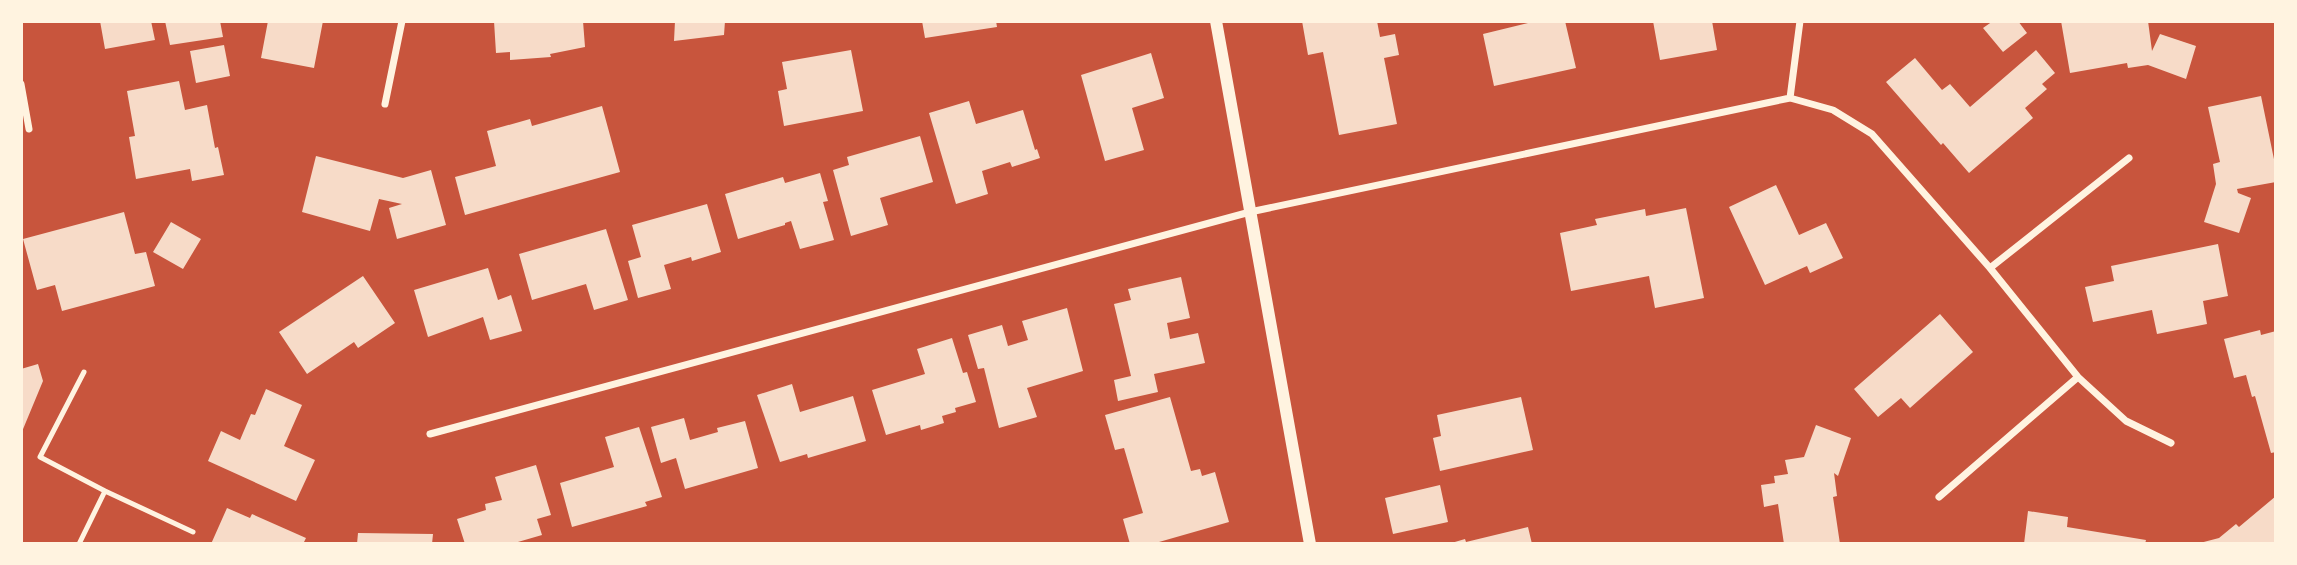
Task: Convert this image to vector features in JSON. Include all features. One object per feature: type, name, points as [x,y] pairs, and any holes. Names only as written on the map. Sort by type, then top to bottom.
[{"type":"street","points":[[385,104],[402,21]]},
{"type":"street","points":[[1216,21],[1310,544]]},
{"type":"street","points":[[1790,98],[1800,21]]},
{"type":"street","points":[[21,84],[29,129]]},
{"type":"street","points":[[430,434],[1250,212],[1790,98],[1833,110],[1872,134],[1990,268],[2078,377],[2126,421],[2171,443]]},
{"type":"street","points":[[1990,268],[2129,158]]},
{"type":"street","points":[[1938,497],[2078,377]]},
{"type":"lane","points":[[84,372],[40,457],[193,532]]},
{"type":"lane","points":[[79,544],[105,491]]},
{"type":"building","points":[[100,21],[151,21],[155,40],[105,49]]},
{"type":"building","points":[[165,21],[220,21],[223,37],[170,45]]},
{"type":"building","points":[[268,21],[323,21],[314,68],[261,58]]},
{"type":"building","points":[[494,21],[583,21],[585,47],[550,54],[551,57],[510,60],[510,52],[496,53]]},
{"type":"building","points":[[675,21],[725,21],[724,35],[674,41]]},
{"type":"building","points":[[922,21],[996,21],[997,27],[925,38]]},
{"type":"building","points":[[1302,21],[1377,21],[1380,37],[1395,34],[1399,55],[1384,58],[1397,124],[1339,135],[1323,52],[1308,55]]},
{"type":"building","points":[[1527,21],[1565,21],[1576,68],[1494,86],[1483,34],[1528,23]]},
{"type":"building","points":[[1653,21],[1712,21],[1717,50],[1660,60]]},
{"type":"building","points":[[1993,21],[2018,21],[2027,33],[2003,52],[1983,28]]},
{"type":"building","points":[[2061,21],[2148,21],[2152,51],[2160,34],[2196,46],[2186,79],[2148,65],[2128,68],[2127,63],[2070,73]]},
{"type":"building","points":[[224,45],[230,76],[196,83],[190,51]]},
{"type":"building","points":[[851,50],[863,111],[784,126],[778,91],[787,89],[782,62]]},
{"type":"building","points":[[2036,50],[2055,73],[2042,84],[2047,89],[2025,108],[2033,118],[1969,173],[1886,82],[1915,58],[1942,90],[1950,84],[1970,107]]},
{"type":"building","points":[[1151,53],[1164,98],[1132,108],[1144,150],[1105,161],[1081,75]]},
{"type":"building","points":[[179,81],[185,110],[207,105],[215,148],[218,147],[224,175],[192,181],[190,169],[136,179],[129,137],[135,136],[127,91]]},
{"type":"building","points":[[2261,96],[2276,169],[2276,182],[2237,189],[2238,193],[2251,198],[2239,233],[2204,222],[2216,184],[2213,164],[2220,162],[2208,107]]},
{"type":"building","points":[[969,101],[976,124],[1023,110],[1040,158],[1012,167],[1010,162],[982,171],[988,194],[956,204],[929,113]]},
{"type":"building","points":[[602,106],[620,172],[465,215],[455,177],[496,166],[487,131],[530,119],[532,126]]},
{"type":"building","points":[[920,136],[933,182],[880,198],[888,225],[851,236],[833,170],[849,165],[847,157]]},
{"type":"building","points":[[316,156],[403,178],[431,170],[446,225],[397,239],[389,208],[402,204],[379,199],[370,231],[302,212]]},
{"type":"building","points":[[820,173],[828,201],[823,202],[834,240],[800,249],[791,221],[738,239],[725,194],[783,177],[785,183]]},
{"type":"building","points":[[1776,185],[1799,235],[1826,223],[1843,258],[1810,273],[1807,266],[1765,285],[1729,207]]},
{"type":"building","points":[[707,204],[721,252],[692,261],[691,257],[664,265],[671,289],[638,298],[628,261],[641,257],[632,225]]},
{"type":"building","points":[[1686,208],[1704,298],[1655,308],[1649,276],[1571,291],[1560,233],[1597,225],[1595,219],[1645,209],[1646,216]]},
{"type":"building","points":[[124,212],[135,254],[146,252],[155,286],[62,311],[55,285],[37,290],[23,239]]},
{"type":"building","points":[[171,222],[201,239],[183,269],[153,252]]},
{"type":"building","points":[[606,229],[628,300],[594,310],[586,284],[532,300],[519,254]]},
{"type":"building","points":[[2218,244],[2228,296],[2203,301],[2207,324],[2157,334],[2152,310],[2093,322],[2085,287],[2114,281],[2111,266]]},
{"type":"building","points":[[488,268],[498,300],[511,295],[522,331],[490,340],[483,317],[428,337],[414,290]]},
{"type":"building","points":[[363,276],[395,323],[358,348],[354,342],[307,374],[279,332]]},
{"type":"building","points":[[1181,277],[1190,318],[1167,323],[1170,339],[1198,333],[1205,363],[1154,374],[1158,392],[1118,401],[1114,380],[1131,376],[1114,304],[1131,300],[1128,289]]},
{"type":"building","points":[[1067,308],[1083,371],[1027,388],[1037,417],[999,428],[984,368],[978,369],[968,335],[1002,325],[1008,346],[1028,340],[1022,321]]},
{"type":"building","points":[[1940,314],[1973,352],[1910,408],[1901,398],[1878,417],[1854,389]]},
{"type":"building","points":[[2260,330],[2261,335],[2276,331],[2276,452],[2271,453],[2255,396],[2252,397],[2246,375],[2234,378],[2224,339]]},
{"type":"building","points":[[952,338],[963,373],[967,372],[976,402],[955,408],[956,412],[942,416],[944,423],[921,430],[920,425],[886,435],[872,390],[925,374],[917,349]]},
{"type":"building","points":[[38,364],[43,381],[21,434],[21,369]]},
{"type":"building","points":[[792,384],[800,412],[853,396],[866,441],[808,458],[807,454],[780,462],[757,395]]},
{"type":"building","points":[[266,389],[302,405],[284,446],[315,460],[296,501],[208,461],[221,431],[240,440]]},
{"type":"building","points":[[1170,397],[1191,471],[1200,469],[1202,476],[1215,472],[1229,522],[1152,544],[1130,544],[1123,519],[1143,513],[1124,448],[1115,450],[1105,415]]},
{"type":"building","points":[[1521,397],[1533,450],[1440,471],[1433,438],[1441,436],[1437,415]]},
{"type":"building","points":[[684,418],[690,440],[718,432],[717,428],[745,421],[758,468],[685,489],[676,458],[661,463],[651,427]]},
{"type":"building","points":[[1816,425],[1851,438],[1838,476],[1834,473],[1837,496],[1833,497],[1840,544],[1784,544],[1778,504],[1764,507],[1761,485],[1775,483],[1774,476],[1788,474],[1785,460],[1804,457]]},
{"type":"building","points":[[639,427],[662,497],[645,502],[647,506],[572,527],[560,483],[614,467],[605,437]]},
{"type":"building","points":[[536,465],[551,515],[537,519],[542,535],[511,544],[465,544],[457,519],[486,510],[485,504],[502,500],[495,477]]},
{"type":"building","points":[[1440,485],[1448,522],[1393,534],[1385,498]]},
{"type":"building","points":[[2276,496],[2276,544],[2196,544],[2219,538],[2236,524],[2239,527]]},
{"type":"building","points":[[227,508],[250,518],[252,514],[306,538],[303,544],[211,544]]},
{"type":"building","points":[[2028,511],[2068,517],[2067,527],[2146,540],[2145,544],[2024,544]]},
{"type":"building","points":[[1528,527],[1532,544],[1448,544],[1465,539],[1466,542]]},
{"type":"building","points":[[358,533],[433,534],[432,544],[357,544]]}]
